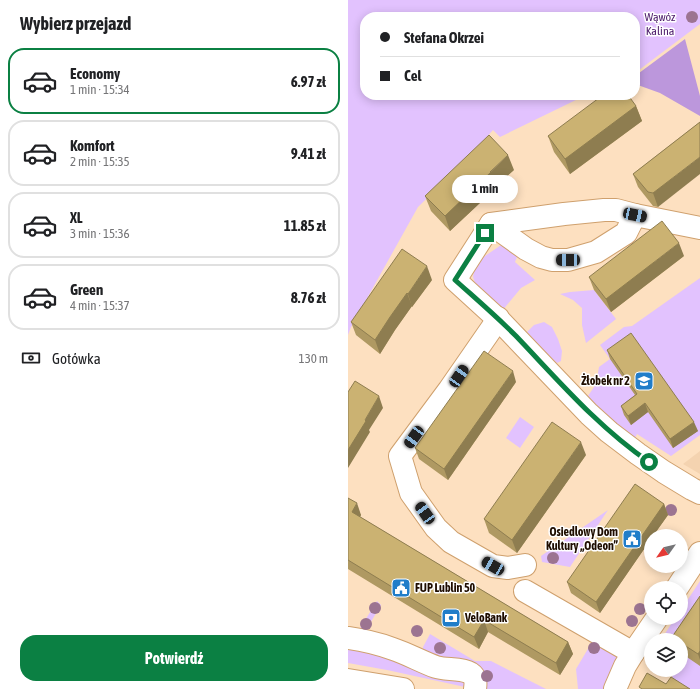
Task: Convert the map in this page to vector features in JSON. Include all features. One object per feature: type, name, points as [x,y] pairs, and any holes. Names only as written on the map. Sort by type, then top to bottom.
[{"type":"street","points":[[700,228],[616,210],[564,214],[491,224],[455,280],[498,318],[589,414],[609,432],[664,472],[700,493]]},
{"type":"street","points":[[491,224],[526,249],[541,257],[552,260],[568,260],[596,252],[626,233],[635,215]]},
{"type":"street","points":[[498,318],[449,390],[400,456],[411,494],[436,528],[451,542],[493,566],[508,568],[526,565]]},
{"type":"street","points":[[682,581],[700,553]]},
{"type":"street","points":[[525,591],[633,654]]},
{"type":"street","points":[[615,689],[625,666],[652,625]]},
{"type":"street","points":[[348,638],[363,640],[394,649],[438,667],[470,673],[475,679],[476,684],[474,689]]},
{"type":"street","points":[[348,680],[403,689]]},
{"type":"shaded area","points":[[685,39],[700,96],[700,116],[660,93],[640,86],[640,72]]},
{"type":"shaded area","points":[[700,451],[700,474],[683,464]]},
{"type":"green space","name":"Wąwóz Kalina","points":[[348,0],[700,0],[700,24],[640,69],[640,12],[360,12],[360,100],[576,100],[500,137],[493,130],[466,160],[418,207],[351,327],[348,335]]},
{"type":"green space","points":[[507,241],[519,252],[515,262],[535,280],[521,288],[502,311],[476,286],[473,277],[475,265]]},
{"type":"green space","points":[[700,278],[700,435],[671,456],[637,434],[633,442],[611,425],[588,396],[596,384],[599,367],[610,359],[600,345],[624,327],[632,326]]},
{"type":"green space","points":[[594,290],[616,319],[586,343],[582,325],[582,308],[573,300],[560,294]]},
{"type":"green space","points":[[544,322],[552,327],[562,351],[561,361],[557,363],[527,332],[534,325]]},
{"type":"green space","points":[[520,417],[534,427],[520,448],[506,438]]},
{"type":"green space","points":[[608,510],[570,567],[542,562],[541,556]]},
{"type":"green space","points":[[700,581],[700,689],[667,689],[673,677],[688,677],[688,633],[665,633],[671,625],[688,625],[688,599]]},
{"type":"green space","points":[[377,601],[381,605],[366,630],[357,633]]},
{"type":"green space","points":[[430,634],[475,661],[491,661],[546,689],[486,689],[423,652],[423,647]]},
{"type":"green space","points":[[595,637],[620,659],[605,689],[578,689],[576,669]]},
{"type":"green space","points":[[348,647],[466,678],[465,687],[348,663]]},
{"type":"building","points":[[596,100],[632,100],[636,106],[565,159],[548,136]]},
{"type":"building","points":[[700,122],[700,157],[653,193],[648,192],[633,174]]},
{"type":"building","points":[[489,135],[508,155],[445,216],[425,196]]},
{"type":"building","points":[[662,221],[679,243],[606,299],[589,277]]},
{"type":"building","points":[[402,249],[427,266],[375,340],[351,322]]},
{"type":"building","name":"Żłobek nr 2","points":[[631,333],[694,422],[670,439],[645,403],[628,416],[621,406],[637,394],[607,350]]},
{"type":"building","points":[[484,351],[513,371],[444,469],[415,448]]},
{"type":"building","points":[[355,381],[379,396],[348,450],[348,392]]},
{"type":"building","points":[[552,422],[581,442],[512,540],[484,519]]},
{"type":"building","points":[[635,484],[664,504],[647,529],[644,529],[644,533],[596,602],[567,582]]},
{"type":"building","points":[[348,498],[357,503],[352,512],[568,642],[556,663],[484,620],[474,637],[348,560]]},
{"type":"building","points":[[700,596],[700,651],[698,654],[688,648],[688,633],[675,633],[680,625],[688,625],[688,614]]},
{"type":"building","points":[[645,677],[654,677],[666,684],[671,677],[690,689],[642,689],[639,687]]},
{"type":"place","name":"Żłobek nr 2","points":[[644,381]]},
{"type":"place","name":"Osiedlowy Dom Kultury „Odeon”","points":[[632,539]]},
{"type":"place","name":"FUP Lublin 50","points":[[401,588]]},
{"type":"place","name":"VeloBank","points":[[451,618]]},
{"type":"route","points":[[485,233],[455,280],[498,318],[589,414],[609,432],[649,462]]}]
